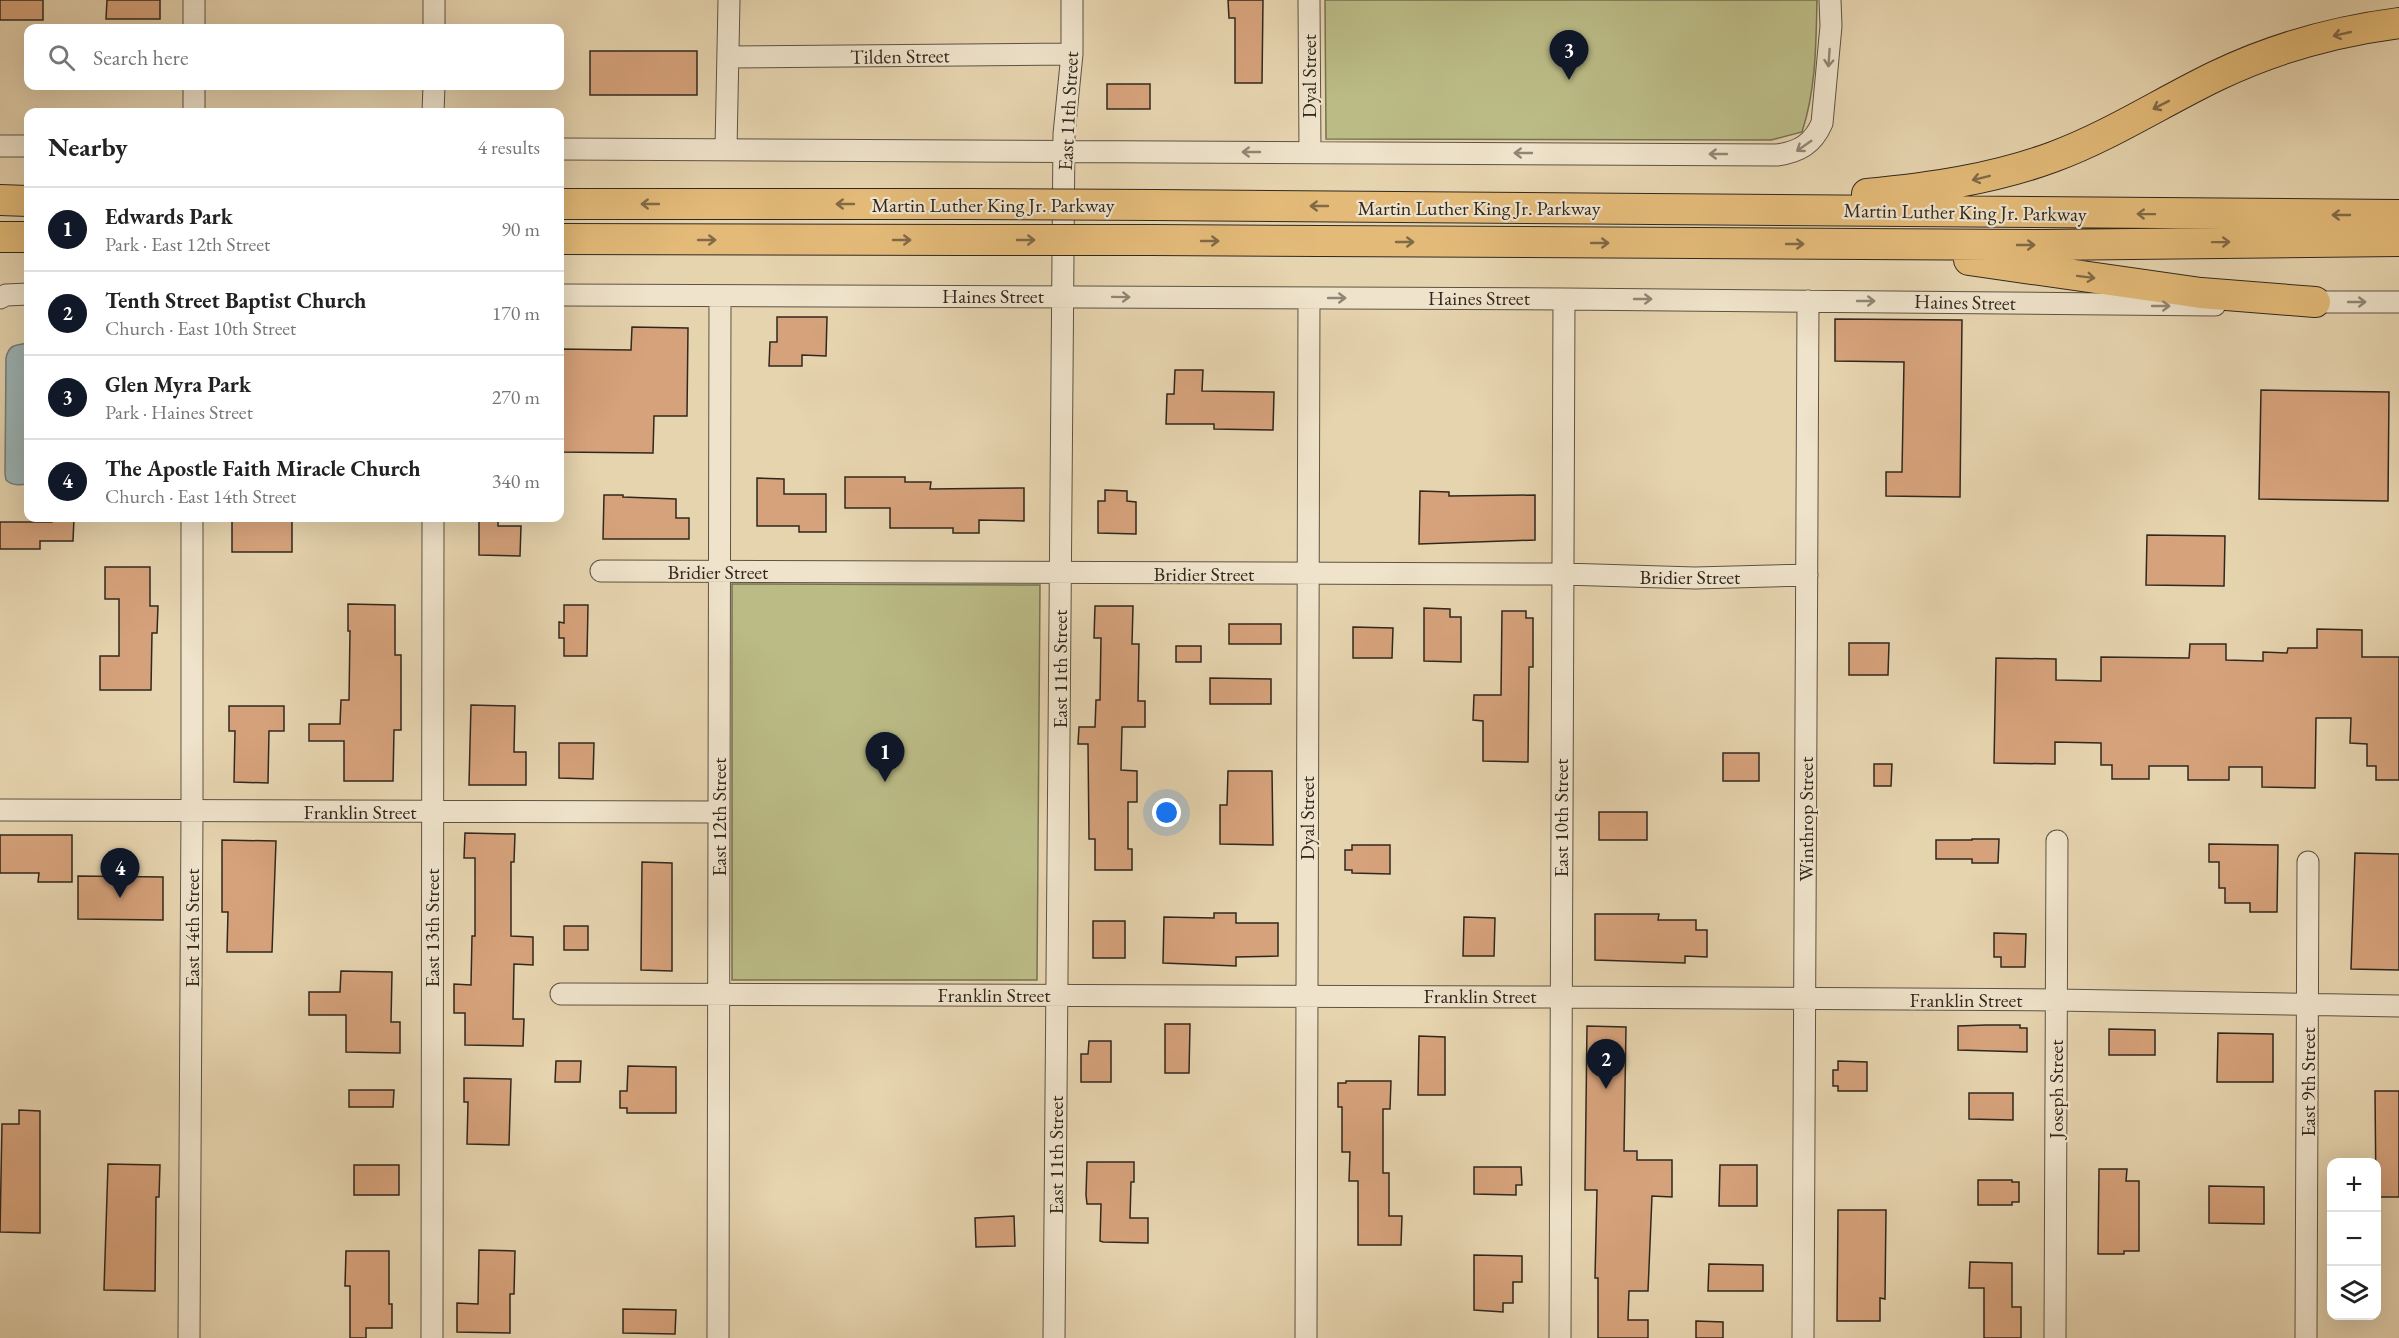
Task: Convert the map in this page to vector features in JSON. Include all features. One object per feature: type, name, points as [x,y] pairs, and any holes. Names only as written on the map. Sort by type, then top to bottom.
[{"type":"highway","points":[[1713,209],[1934,187],[2013,170],[2054,157],[2217,75],[2254,60],[2338,34],[2399,23]]},
{"type":"highway","points":[[0,200],[24,201]]},
{"type":"highway","name":"Martin Luther King Jr. Parkway","points":[[564,204],[1153,205],[2399,215]]},
{"type":"highway","points":[[0,237],[24,237]]},
{"type":"highway","name":"Martin Luther King Jr. Parkway","points":[[564,239],[1862,245],[2399,241]]},
{"type":"highway","points":[[1862,245],[2201,293],[2315,302]]},
{"type":"street","points":[[194,0],[194,24]]},
{"type":"street","points":[[434,0],[434,24]]},
{"type":"street","points":[[726,149],[729,0]]},
{"type":"street","name":"East 11th Street","points":[[1054,1338],[1064,151],[1072,54],[1072,0]]},
{"type":"street","name":"Dyal Street","points":[[1309,0],[1310,152]]},
{"type":"street","points":[[564,149],[1765,155],[1794,153],[1806,146],[1817,135],[1822,123],[1831,26],[1830,0]]},
{"type":"street","name":"Tilden Street","points":[[728,57],[1072,54]]},
{"type":"street","points":[[194,90],[194,108]]},
{"type":"street","points":[[433,108],[434,90]]},
{"type":"street","points":[[0,146],[24,146]]},
{"type":"street","points":[[0,298],[6,295],[24,294]]},
{"type":"street","name":"Haines Street","points":[[564,295],[1808,300],[2181,306],[2399,302]]},
{"type":"street","name":"East 12th Street","points":[[718,1338],[720,296]]},
{"type":"street","name":"Dyal Street","points":[[1306,1338],[1309,298]]},
{"type":"street","name":"East 10th Street","points":[[1560,1338],[1563,299]]},
{"type":"street","name":"Winthrop Street","points":[[1803,1338],[1808,300]]},
{"type":"street","name":"East 14th Street","points":[[189,1338],[192,522]]},
{"type":"street","name":"East 13th Street","points":[[432,1338],[433,522]]},
{"type":"street","name":"Bridier Street","points":[[601,571],[1563,574],[1695,578],[1807,575]]},
{"type":"street","name":"Franklin Street","points":[[0,810],[719,812]]},
{"type":"street","name":"Joseph Street","points":[[2055,1338],[2057,841]]},
{"type":"street","name":"East 9th Street","points":[[2306,1338],[2308,862]]},
{"type":"street","name":"Franklin Street","points":[[561,994],[2056,1000],[2399,1006]]},
{"type":"green space","points":[[1325,0],[1817,0],[1814,67],[1807,116],[1802,132],[1771,140],[1326,139]]},
{"type":"green space","points":[[732,584],[1040,585],[1037,980],[732,980]]},
{"type":"water","points":[[24,344],[24,484],[16,485],[6,480],[5,474],[6,358],[11,348]]},
{"type":"building","points":[[0,0],[43,0],[43,20],[0,20]]},
{"type":"building","points":[[107,0],[160,0],[160,19],[106,19]]},
{"type":"building","points":[[1228,0],[1263,0],[1262,83],[1235,83],[1235,18],[1229,18]]},
{"type":"building","points":[[590,51],[697,51],[697,95],[590,95]]},
{"type":"building","points":[[1107,84],[1150,84],[1150,109],[1107,109]]},
{"type":"building","points":[[777,317],[827,317],[826,356],[802,355],[802,366],[769,366],[770,342],[777,342]]},
{"type":"building","points":[[1835,319],[1962,320],[1960,497],[1886,496],[1886,472],[1902,472],[1904,362],[1835,361]]},
{"type":"building","points":[[632,327],[688,328],[687,416],[654,416],[653,453],[564,452],[564,349],[631,350]]},
{"type":"building","points":[[1175,370],[1203,370],[1202,391],[1274,392],[1273,430],[1214,429],[1214,424],[1166,424],[1167,394],[1174,394]]},
{"type":"building","points":[[2261,390],[2389,392],[2388,501],[2259,499]]},
{"type":"building","points":[[845,477],[905,477],[905,482],[931,482],[930,489],[1024,488],[1024,521],[979,520],[979,533],[953,533],[953,528],[890,528],[890,508],[845,508]]},
{"type":"building","points":[[757,478],[784,479],[784,494],[826,494],[826,532],[799,532],[799,526],[757,526]]},
{"type":"building","points":[[1105,490],[1127,491],[1127,501],[1136,502],[1136,534],[1098,533],[1098,501],[1105,501]]},
{"type":"building","points":[[1420,491],[1449,492],[1449,496],[1535,495],[1535,540],[1419,544]]},
{"type":"building","points":[[604,495],[676,499],[676,518],[689,518],[689,539],[603,539]]},
{"type":"building","points":[[0,522],[74,522],[73,541],[40,541],[40,549],[0,549]]},
{"type":"building","points":[[232,522],[292,522],[292,552],[232,552]]},
{"type":"building","points":[[479,522],[498,522],[498,526],[521,526],[520,556],[479,555]]},
{"type":"building","points":[[2147,535],[2225,536],[2224,586],[2146,585]]},
{"type":"building","points":[[105,567],[150,567],[150,606],[158,606],[157,633],[152,633],[151,690],[100,690],[100,656],[119,656],[119,599],[105,599]]},
{"type":"building","points":[[348,604],[395,605],[395,655],[401,655],[401,730],[394,730],[393,781],[344,781],[344,741],[309,741],[309,724],[340,724],[341,700],[349,700]]},
{"type":"building","points":[[564,605],[588,605],[587,656],[564,656],[564,638],[559,638],[559,622],[564,623]]},
{"type":"building","points":[[1095,606],[1133,606],[1132,644],[1139,644],[1138,701],[1145,701],[1145,727],[1122,727],[1121,770],[1137,771],[1137,802],[1128,802],[1128,849],[1132,849],[1132,870],[1095,870],[1095,839],[1089,839],[1088,744],[1078,744],[1079,727],[1095,727],[1096,700],[1100,700],[1101,638],[1094,638]]},
{"type":"building","points":[[1424,608],[1450,609],[1450,617],[1461,617],[1461,662],[1424,661]]},
{"type":"building","points":[[1502,611],[1526,611],[1526,618],[1533,618],[1533,667],[1529,667],[1528,762],[1483,761],[1483,721],[1473,720],[1474,695],[1501,695]]},
{"type":"building","points":[[1229,624],[1281,624],[1281,644],[1229,644]]},
{"type":"building","points":[[1353,627],[1393,628],[1392,658],[1353,658]]},
{"type":"building","points":[[2317,629],[2362,630],[2362,657],[2399,657],[2399,780],[2376,780],[2376,766],[2367,766],[2367,744],[2350,743],[2351,718],[2316,718],[2315,788],[2262,787],[2262,767],[2229,767],[2229,780],[2188,780],[2188,766],[2149,766],[2149,779],[2112,779],[2112,765],[2101,765],[2101,743],[2055,742],[2055,764],[1994,763],[1996,658],[2056,659],[2056,680],[2101,681],[2101,657],[2189,658],[2190,644],[2226,644],[2226,660],[2263,661],[2263,652],[2287,653],[2288,648],[2317,648]]},
{"type":"building","points":[[1849,643],[1889,643],[1888,675],[1849,675]]},
{"type":"building","points":[[1176,646],[1201,646],[1201,662],[1176,662]]},
{"type":"building","points":[[1210,678],[1271,679],[1271,704],[1210,704]]},
{"type":"building","points":[[471,705],[515,706],[514,752],[526,752],[526,785],[469,785]]},
{"type":"building","points":[[229,706],[284,706],[284,731],[269,731],[268,783],[234,782],[235,731],[229,731]]},
{"type":"building","points":[[559,743],[594,743],[593,779],[559,778]]},
{"type":"building","points":[[1723,753],[1759,753],[1759,781],[1723,781]]},
{"type":"building","points":[[1874,764],[1892,764],[1891,786],[1874,786]]},
{"type":"building","points":[[1228,771],[1272,771],[1273,845],[1220,844],[1220,805],[1227,805]]},
{"type":"building","points":[[1599,812],[1647,812],[1647,840],[1599,840]]},
{"type":"building","points":[[465,833],[515,834],[514,862],[511,862],[511,936],[533,937],[533,965],[514,964],[513,1019],[524,1019],[523,1046],[465,1045],[465,1013],[454,1013],[454,984],[471,985],[472,936],[475,936],[475,858],[464,858]]},
{"type":"building","points":[[0,835],[72,835],[72,882],[38,882],[39,873],[0,873]]},
{"type":"building","points":[[1999,839],[1998,863],[1972,863],[1972,859],[1936,859],[1936,840]]},
{"type":"building","points":[[222,840],[276,841],[272,952],[227,952],[228,912],[222,912]]},
{"type":"building","points":[[2209,844],[2278,845],[2277,912],[2250,912],[2250,903],[2225,903],[2225,888],[2219,888],[2219,862],[2209,862]]},
{"type":"building","points":[[1352,845],[1390,845],[1390,874],[1352,873],[1352,870],[1345,870],[1345,850],[1352,850]]},
{"type":"building","points":[[2355,853],[2399,854],[2399,970],[2351,969]]},
{"type":"building","points":[[642,862],[672,863],[672,971],[641,970]]},
{"type":"building","points":[[78,876],[163,877],[163,920],[78,919]]},
{"type":"building","points":[[1214,913],[1236,913],[1236,923],[1278,923],[1278,956],[1236,957],[1236,966],[1163,963],[1164,917],[1214,918]]},
{"type":"building","points":[[1595,914],[1659,914],[1658,920],[1696,920],[1696,930],[1707,930],[1707,957],[1685,956],[1685,963],[1595,960]]},
{"type":"building","points":[[1464,917],[1495,918],[1494,956],[1463,956]]},
{"type":"building","points":[[1093,921],[1125,921],[1125,958],[1093,958]]},
{"type":"building","points":[[564,926],[588,926],[588,950],[564,950]]},
{"type":"building","points":[[1994,933],[2026,934],[2025,967],[2001,967],[2001,957],[1994,957]]},
{"type":"building","points":[[341,971],[392,972],[391,1022],[400,1022],[400,1053],[346,1052],[346,1015],[309,1015],[309,992],[340,992]]},
{"type":"building","points":[[1165,1024],[1190,1024],[1189,1073],[1165,1073]]},
{"type":"building","points":[[2020,1025],[2020,1028],[2027,1028],[2027,1052],[1958,1050],[1958,1026]]},
{"type":"building","points":[[1587,1026],[1626,1027],[1624,1151],[1637,1151],[1637,1160],[1672,1160],[1672,1197],[1652,1196],[1648,1291],[1629,1291],[1628,1320],[1648,1320],[1648,1338],[1598,1338],[1598,1278],[1595,1278],[1597,1190],[1585,1190]]},
{"type":"building","points":[[2109,1029],[2155,1030],[2155,1055],[2109,1055]]},
{"type":"building","points":[[2218,1033],[2273,1034],[2273,1082],[2217,1082]]},
{"type":"building","points":[[1419,1036],[1445,1037],[1445,1095],[1418,1095]]},
{"type":"building","points":[[1089,1041],[1111,1041],[1111,1082],[1081,1082],[1081,1054],[1088,1054]]},
{"type":"building","points":[[556,1061],[581,1061],[580,1082],[555,1082]]},
{"type":"building","points":[[1838,1061],[1867,1062],[1867,1091],[1838,1091],[1838,1086],[1833,1086],[1833,1070],[1838,1070]]},
{"type":"building","points":[[628,1066],[676,1067],[676,1113],[627,1113],[627,1108],[620,1108],[620,1091],[627,1091]]},
{"type":"building","points":[[464,1078],[511,1079],[509,1145],[467,1144],[468,1102],[464,1102]]},
{"type":"building","points":[[1346,1081],[1391,1081],[1390,1109],[1383,1109],[1383,1173],[1389,1173],[1389,1216],[1402,1216],[1401,1245],[1358,1245],[1358,1181],[1349,1181],[1350,1152],[1342,1152],[1342,1107],[1338,1107],[1338,1083],[1346,1083]]},
{"type":"building","points":[[349,1090],[394,1090],[393,1107],[349,1107]]},
{"type":"building","points":[[2375,1091],[2399,1091],[2399,1197],[2381,1197],[2381,1158],[2376,1158]]},
{"type":"building","points":[[1969,1093],[2013,1093],[2013,1120],[1969,1119]]},
{"type":"building","points":[[19,1110],[40,1111],[40,1233],[0,1232],[2,1124],[19,1124]]},
{"type":"building","points":[[1087,1162],[1134,1162],[1130,1218],[1148,1218],[1148,1243],[1100,1241],[1101,1204],[1087,1204]]},
{"type":"building","points":[[108,1164],[160,1165],[159,1197],[156,1197],[155,1291],[104,1290]]},
{"type":"building","points":[[354,1165],[399,1165],[399,1195],[354,1195]]},
{"type":"building","points":[[1720,1165],[1757,1165],[1757,1206],[1719,1206]]},
{"type":"building","points":[[1474,1167],[1521,1167],[1522,1185],[1516,1185],[1516,1195],[1474,1194]]},
{"type":"building","points":[[2099,1169],[2127,1169],[2126,1181],[2139,1181],[2139,1251],[2124,1251],[2124,1254],[2098,1254]]},
{"type":"building","points":[[1978,1180],[2019,1182],[2019,1202],[2012,1202],[2012,1205],[1978,1205]]},
{"type":"building","points":[[2209,1186],[2264,1187],[2264,1224],[2209,1223]]},
{"type":"building","points":[[1838,1210],[1886,1210],[1885,1299],[1880,1298],[1880,1321],[1837,1321]]},
{"type":"building","points":[[1014,1216],[1015,1246],[976,1247],[975,1218]]},
{"type":"building","points":[[479,1250],[515,1251],[514,1294],[510,1294],[510,1333],[457,1332],[457,1303],[478,1304]]},
{"type":"building","points":[[346,1251],[389,1251],[389,1304],[392,1304],[392,1328],[366,1328],[366,1338],[350,1338],[350,1286],[345,1286]]},
{"type":"building","points":[[1474,1255],[1522,1256],[1522,1282],[1513,1282],[1513,1303],[1503,1303],[1503,1312],[1474,1310]]},
{"type":"building","points":[[1970,1262],[2012,1263],[2012,1307],[2021,1307],[2021,1338],[1984,1338],[1984,1288],[1969,1288]]},
{"type":"building","points":[[1709,1264],[1763,1265],[1763,1291],[1708,1291]]},
{"type":"building","points":[[623,1309],[676,1310],[675,1334],[623,1333]]},
{"type":"building","points":[[1696,1321],[1723,1322],[1723,1338],[1696,1338]]},
{"type":"place","name":"Glen Myra Park","points":[[1569,80]]},
{"type":"place","name":"Edwards Park","points":[[885,782]]},
{"type":"place","name":"The Apostle Faith Miracle Church","points":[[120,898]]},
{"type":"place","name":"Tenth Street Baptist Church","points":[[1606,1089]]}]
